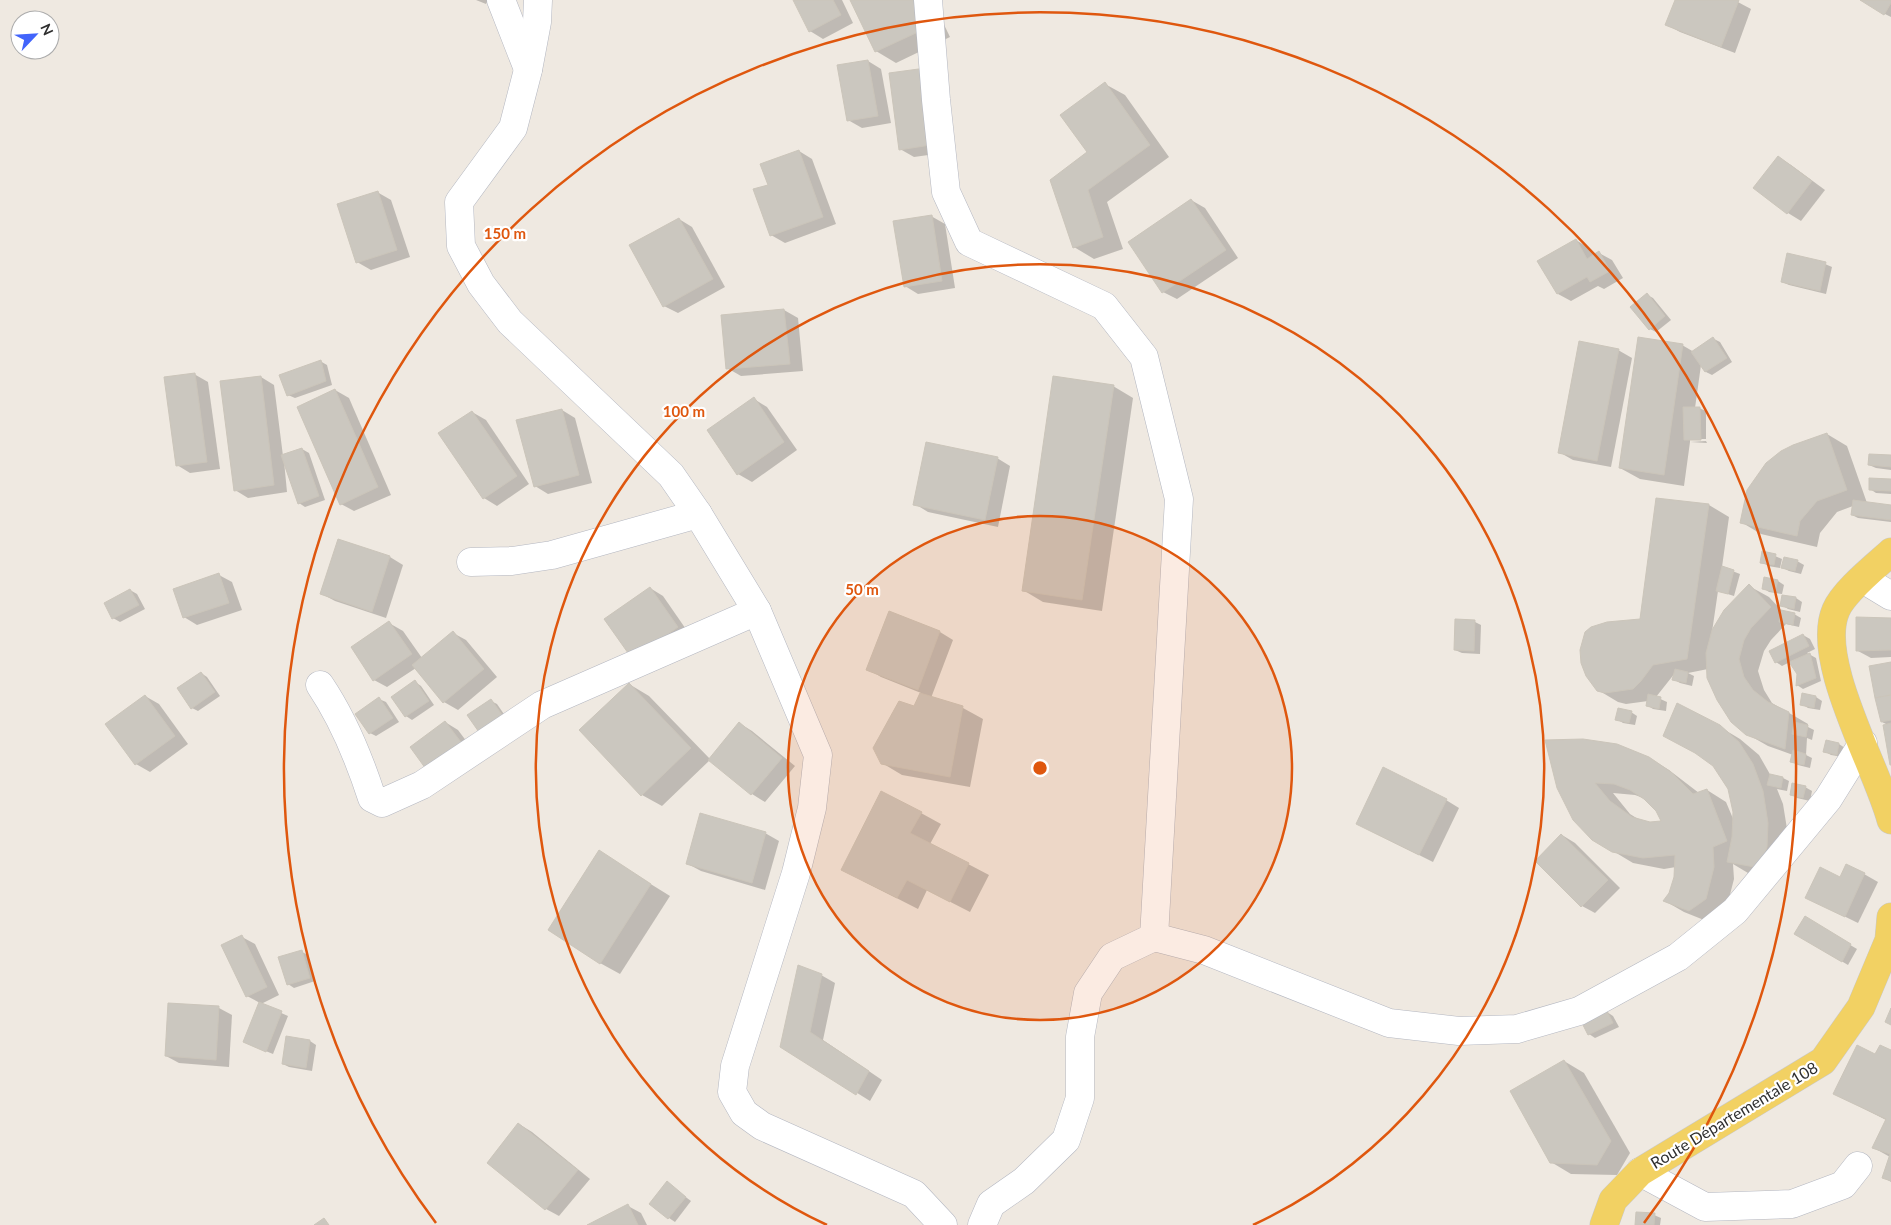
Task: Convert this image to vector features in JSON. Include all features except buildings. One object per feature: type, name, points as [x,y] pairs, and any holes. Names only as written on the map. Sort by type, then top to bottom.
[{"type":"main road","points":[[1891,552],[1850,590],[1836,609],[1830,635],[1837,677],[1891,820]]},
{"type":"main road","name":"Route Départementale 108","points":[[1604,1225],[1613,1200],[1640,1172],[1823,1061],[1861,1007],[1889,940],[1891,917]]},
{"type":"street","points":[[501,0],[528,70]]},
{"type":"street","points":[[538,0],[537,22],[528,70],[513,128],[460,202],[461,246],[481,284],[510,322],[671,475],[698,514],[757,611],[818,755],[812,808],[796,873],[735,1066],[732,1092],[744,1113],[762,1126],[914,1194],[932,1223]]},
{"type":"street","points":[[928,0],[946,192],[969,242],[1104,306],[1144,357],[1179,499],[1154,937]]},
{"type":"street","points":[[471,562],[512,561],[552,555],[698,514]]},
{"type":"street","points":[[1863,579],[1891,596]]},
{"type":"street","points":[[320,685],[336,709],[364,774],[372,798],[382,804],[422,785],[542,705],[757,611]]},
{"type":"street","points":[[982,1225],[990,1204],[1024,1181],[1066,1140],[1080,1098],[1080,1037],[1088,994],[1112,957],[1154,937],[1204,950],[1390,1023],[1459,1031],[1517,1030],[1587,1007],[1678,957],[1735,911],[1828,799],[1863,743]]},
{"type":"street","points":[[1640,1172],[1705,1207],[1792,1204],[1843,1185],[1858,1166]]}]
